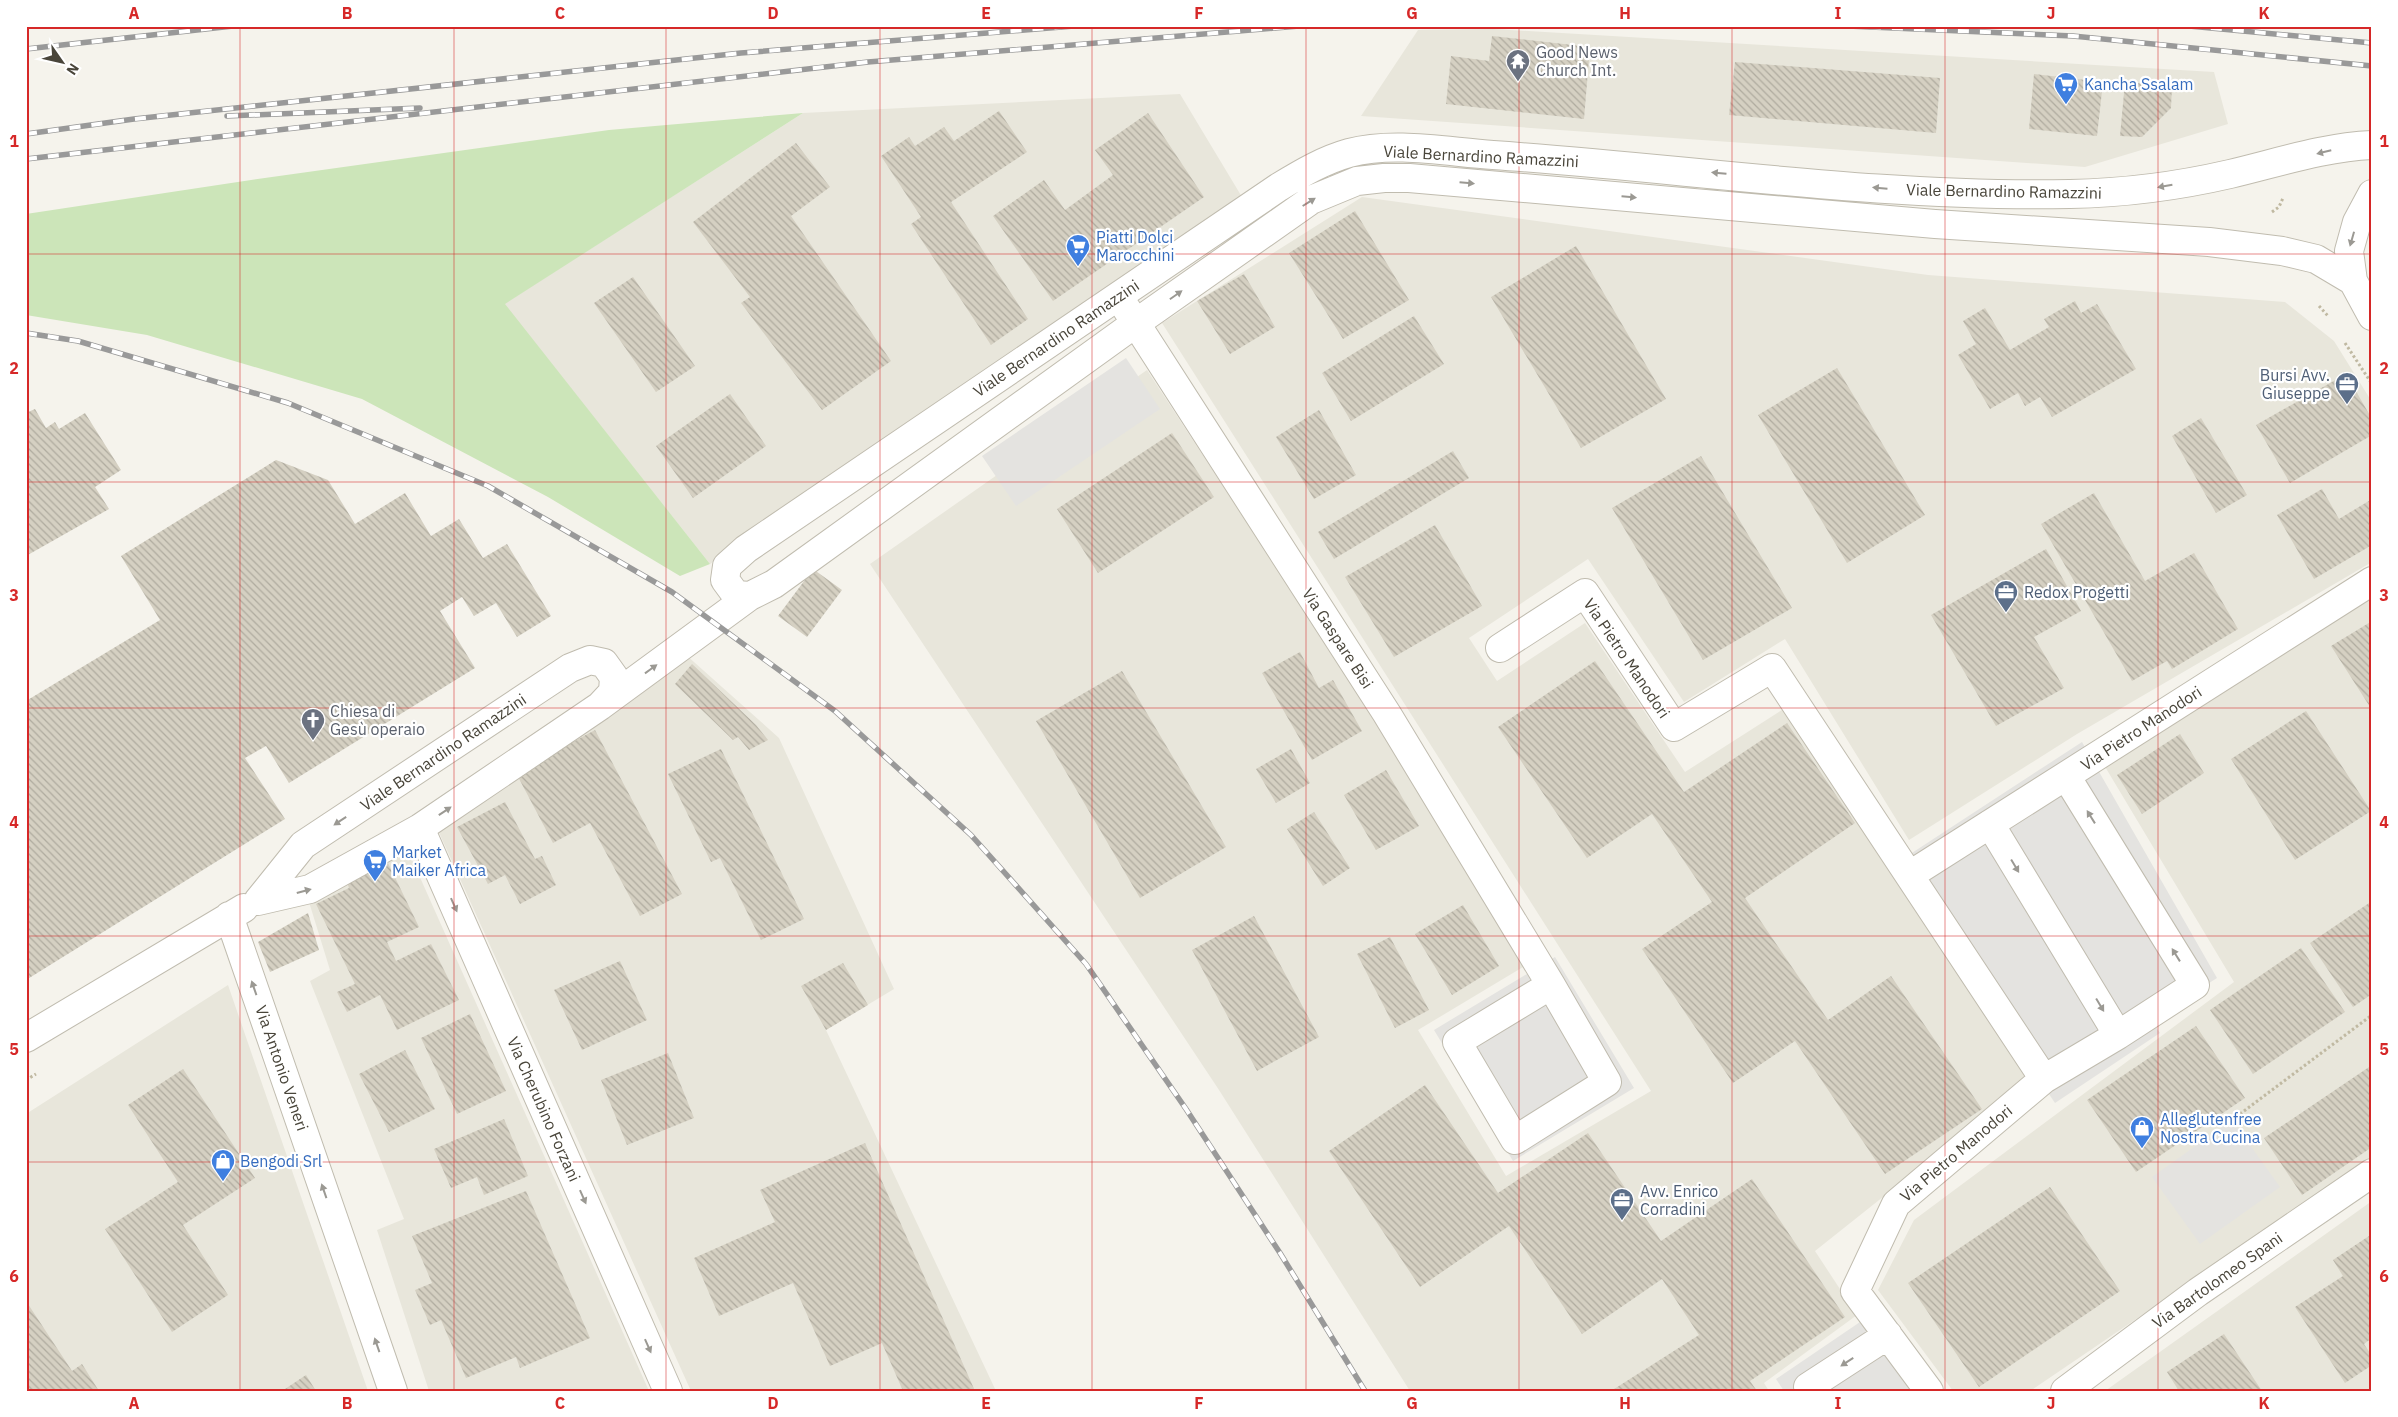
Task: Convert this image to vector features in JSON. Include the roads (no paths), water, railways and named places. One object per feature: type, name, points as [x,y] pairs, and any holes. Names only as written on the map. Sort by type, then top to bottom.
[{"type":"street","name":"Viale Bernardino Ramazzini","points":[[750,596],[736,595],[726,580],[727,566],[746,549],[1303,172],[1327,160],[1352,152],[1376,149],[1405,149],[1568,160],[1934,193],[2071,194],[2142,190],[2226,175],[2336,149],[2372,146]]},
{"type":"street","name":"Viale Bernardino Ramazzini","points":[[26,1038],[229,916],[258,901],[310,889],[420,828],[600,706],[750,596],[774,584],[1136,323],[1311,200],[1357,181],[1384,178],[1418,179],[1934,224],[2209,242],[2282,251],[2316,259],[2353,281]]},
{"type":"street","points":[[2372,194],[2357,222],[2349,251],[2353,281],[2372,316]]},
{"type":"street","name":"Via Gaspare Bisi","points":[[1118,296],[1387,714],[1551,985],[1606,1082],[1515,1140],[1456,1042],[1551,985]]},
{"type":"street","name":"Via Pietro Manodori","points":[[1910,875],[2372,581]]},
{"type":"street","name":"Via Pietro Manodori","points":[[1500,648],[1585,593],[1674,727],[1772,668],[2044,1079]]},
{"type":"street","name":"Viale Bernardino Ramazzini","points":[[258,901],[303,846],[570,668],[590,660],[604,663],[614,677],[613,692],[600,706]]},
{"type":"street","name":"Via Pietro Manodori","points":[[1888,1335],[1855,1291],[1896,1204],[2044,1079],[2118,1036],[2195,985],[2066,776]]},
{"type":"street","points":[[1990,824],[2118,1036]]},
{"type":"street","name":"Via Cherubino Forzani","points":[[420,828],[668,1391]]},
{"type":"street","name":"Via Antonio Veneri","points":[[229,916],[393,1391]]},
{"type":"street","name":"Via Bartolomeo Spani","points":[[2064,1391],[2198,1292],[2372,1173]]},
{"type":"street","points":[[1810,1391],[1808,1387],[1888,1335],[1929,1391]]},
{"type":"railway","points":[[26,49],[233,26]]},
{"type":"railway","points":[[26,134],[134,119],[741,53],[1074,26]]},
{"type":"railway","points":[[26,159],[868,62],[1299,26]]},
{"type":"railway","points":[[1848,26],[2073,36],[2372,66]]},
{"type":"railway","points":[[2189,26],[2372,43]]},
{"type":"railway","points":[[227,116],[420,108]]},
{"type":"railway","points":[[26,333],[78,341],[288,403],[488,486],[672,592],[835,711],[971,835],[1086,964],[1186,1109],[1280,1253],[1365,1391]]},
{"type":"place","name":"Good News Church Int.","points":[[1518,82]]},
{"type":"place","name":"Kancha Ssalam","points":[[2066,105]]},
{"type":"place","name":"Piatti Dolci Marocchini","points":[[1078,267]]},
{"type":"place","name":"Bursi Avv. Giuseppe","points":[[2347,405]]},
{"type":"place","name":"Redox Progetti","points":[[2006,613]]},
{"type":"place","name":"Chiesa di Gesù operaio","points":[[313,741]]},
{"type":"place","name":"Market Maiker Africa","points":[[375,882]]},
{"type":"place","name":"Alleglutenfree Nostra Cucina","points":[[2142,1149]]},
{"type":"place","name":"Bengodi Srl","points":[[223,1182]]},
{"type":"place","name":"Avv. Enrico Corradini","points":[[1622,1221]]}]
